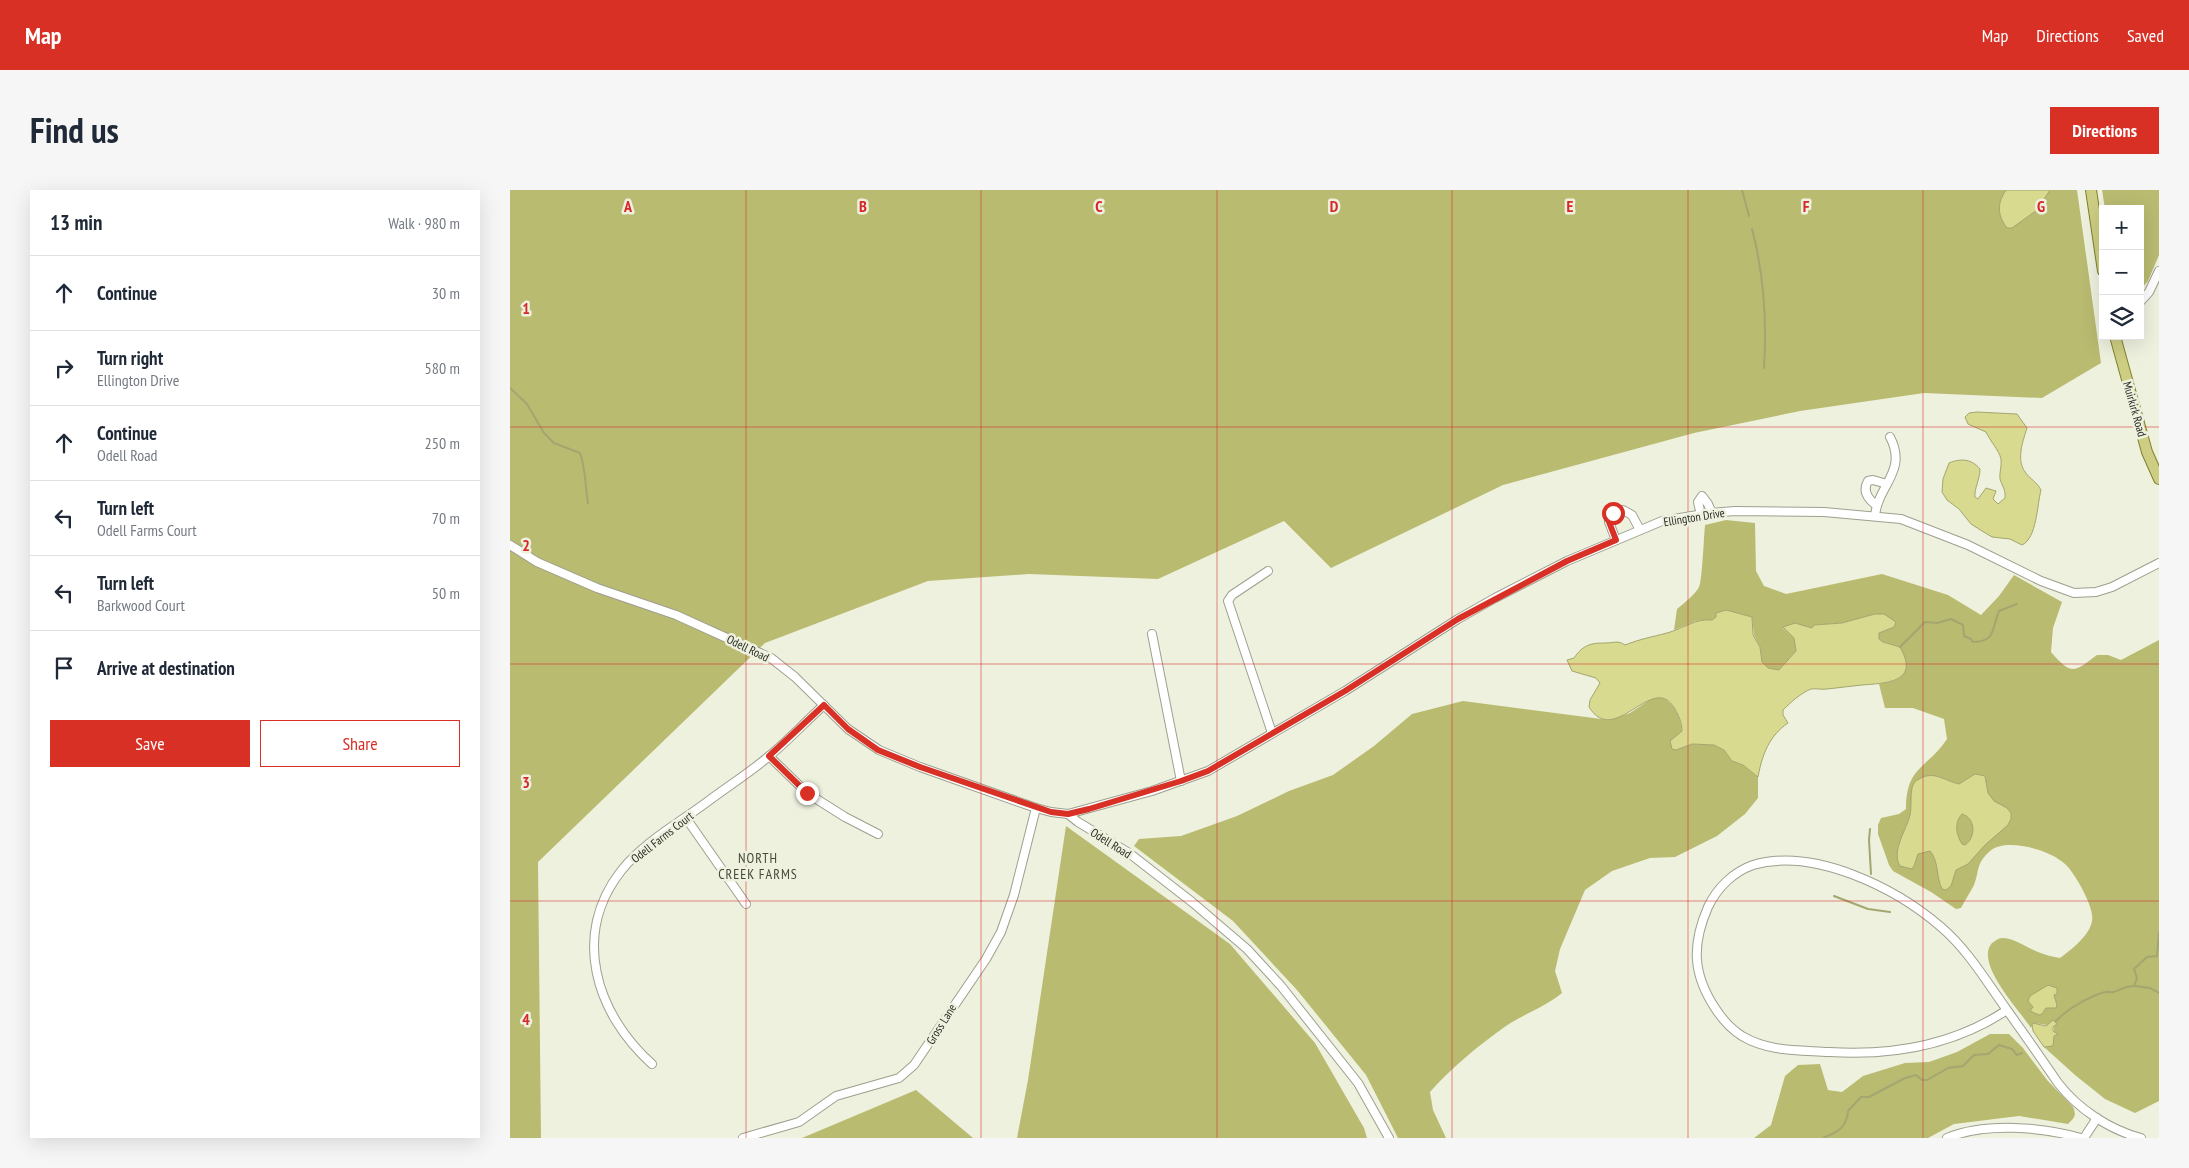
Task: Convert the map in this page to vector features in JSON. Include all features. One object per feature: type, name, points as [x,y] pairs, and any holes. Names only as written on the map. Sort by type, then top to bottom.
[{"type":"main road","points":[[2091,190],[2100,250]]},
{"type":"main road","name":"Muirkirk Road","points":[[2116,340],[2148,453],[2159,480]]},
{"type":"street","points":[[2144,298],[2159,272]]},
{"type":"street","points":[[1875,516],[1876,505],[1894,471],[1897,460],[1895,447],[1890,437]]},
{"type":"street","points":[[1876,505],[1867,496],[1866,485],[1873,480],[1887,484]]},
{"type":"street","points":[[1701,515],[1698,502],[1702,496],[1712,513]]},
{"type":"street","points":[[1616,540],[1609,522],[1609,516],[1619,511],[1623,510],[1629,513],[1640,530]]},
{"type":"street","name":"Ellington Drive","points":[[1068,814],[1181,781],[1208,771],[1345,691],[1458,619],[1567,561],[1662,522],[1712,513],[1792,512],[1901,519],[1929,528],[2041,581],[2074,593],[2096,592],[2112,587],[2159,564]]},
{"type":"street","name":"Odell Road","points":[[510,545],[544,565],[597,588],[676,614],[756,650],[780,664],[848,729],[878,750],[1036,808],[1068,814],[1129,853],[1223,926],[1247,948],[1281,986],[1358,1082],[1389,1138]]},
{"type":"street","points":[[1268,571],[1232,595],[1228,601],[1228,606],[1272,733]]},
{"type":"street","points":[[1152,634],[1181,781]]},
{"type":"street","name":"Odell Farms Court","points":[[652,1064],[624,1036],[601,993],[594,962],[595,934],[601,910],[620,872],[644,849],[769,756],[824,705]]},
{"type":"street","points":[[769,756],[807,793],[845,817],[878,834]]},
{"type":"street","name":"Gross Lane","points":[[742,1138],[799,1122],[836,1096],[899,1078],[914,1065],[986,959],[1001,932],[1014,895],[1036,808]]},
{"type":"street","points":[[686,818],[746,904]]},
{"type":"street","points":[[2007,1010],[1983,1025],[1950,1039],[1915,1049],[1888,1053],[1841,1053],[1774,1048],[1741,1036],[1729,1026],[1716,1010],[1700,980],[1696,954],[1698,933],[1708,906],[1718,889],[1732,877],[1751,866],[1794,862],[1846,871],[1895,894],[1957,941],[1974,962],[2063,1090],[2097,1118],[2123,1132],[2142,1138]]},
{"type":"street","points":[[1947,1138],[1981,1131],[2023,1128],[2082,1138],[2097,1118]]},
{"type":"shaded area","points":[[510,190],[2077,190],[2101,363],[2042,398],[1924,393],[1800,411],[1694,433],[1503,485],[1331,568],[1284,521],[1158,579],[1029,574],[928,581],[765,643],[538,862],[541,1138],[510,1138]]},
{"type":"shaded area","points":[[2006,190],[2050,190],[2037,210],[2012,228],[2007,228],[2001,218],[1999,209]]},
{"type":"shaded area","points":[[2102,190],[2159,190],[2159,255],[2148,281],[2144,286],[2144,205],[2104,205]]},
{"type":"shaded area","points":[[1969,413],[2017,414],[2027,428],[2021,450],[2022,467],[2041,490],[2034,528],[2031,536],[2022,545],[2010,539],[1992,537],[1971,524],[1959,509],[1947,500],[1942,492],[1943,479],[1949,463],[1966,460],[1980,469],[1975,497],[1978,499],[1986,488],[1996,491],[1993,499],[1998,504],[2005,498],[2000,479],[2001,459],[1998,452],[1986,432],[1968,424],[1965,417]]},
{"type":"shaded area","points":[[1726,520],[1755,523],[1756,571],[1764,586],[1786,594],[1882,574],[1948,595],[1981,615],[1999,596],[2014,575],[2062,602],[2053,628],[2051,652],[2069,668],[2078,668],[2097,655],[2108,655],[2121,660],[2159,640],[2159,1101],[2135,1113],[2105,1099],[2075,1075],[2044,1047],[2050,1047],[2054,1036],[2054,1026],[2034,1023],[2031,1028],[2001,987],[1989,962],[1988,952],[1992,943],[1998,939],[2007,938],[2041,953],[2060,958],[2088,932],[2092,921],[2090,908],[2079,883],[2065,864],[2050,854],[2028,847],[2006,845],[1997,847],[1990,851],[1982,860],[1972,888],[1961,908],[1956,909],[1931,892],[1893,871],[1889,865],[1878,834],[1878,825],[1881,818],[1899,814],[1906,809],[1907,795],[1914,776],[1947,739],[1944,719],[1913,708],[1885,708],[1879,684],[1896,680],[1900,647],[1883,642],[1879,639],[1879,633],[1894,627],[1896,622],[1875,614],[1842,623],[1815,625],[1812,628],[1783,628],[1794,638],[1796,651],[1779,670],[1768,668],[1762,662],[1760,647],[1754,635],[1752,617],[1726,610],[1712,620],[1696,621],[1674,630],[1677,609],[1695,593],[1700,584],[1705,525]]},
{"type":"shaded area","points":[[1726,610],[1752,617],[1753,635],[1760,647],[1762,662],[1768,668],[1779,670],[1796,651],[1794,638],[1783,627],[1795,623],[1812,628],[1814,625],[1842,623],[1875,614],[1884,614],[1896,622],[1894,627],[1879,633],[1879,639],[1900,647],[1905,659],[1906,667],[1904,674],[1891,681],[1882,683],[1811,689],[1800,695],[1783,710],[1783,715],[1788,723],[1781,728],[1767,747],[1758,777],[1743,765],[1732,761],[1724,750],[1714,745],[1692,744],[1676,750],[1672,749],[1670,741],[1682,731],[1682,728],[1675,709],[1666,699],[1656,698],[1645,702],[1622,716],[1610,720],[1599,718],[1589,707],[1590,700],[1600,683],[1596,678],[1572,671],[1567,660],[1574,658],[1581,650],[1591,644],[1618,642],[1625,645],[1673,631],[1695,622],[1712,620],[1716,617],[1716,613]]},
{"type":"shaded area","points":[[1661,697],[1670,703],[1680,721],[1682,731],[1677,736],[1676,750],[1692,744],[1714,745],[1724,750],[1732,761],[1743,765],[1758,777],[1758,798],[1745,814],[1717,836],[1675,857],[1650,858],[1612,871],[1585,890],[1560,949],[1555,971],[1562,993],[1513,1022],[1475,1049],[1456,1065],[1430,1092],[1433,1110],[1446,1138],[1398,1138],[1366,1075],[1297,990],[1233,921],[1134,846],[1139,839],[1181,836],[1237,816],[1289,791],[1333,775],[1374,746],[1412,714],[1463,701],[1609,720],[1630,713],[1651,699]]},
{"type":"shaded area","points":[[1975,774],[1985,776],[1988,793],[1994,801],[2007,808],[2011,813],[2011,819],[2008,825],[1985,845],[1968,864],[1956,870],[1951,886],[1946,890],[1942,889],[1935,859],[1930,851],[1918,854],[1912,869],[1900,866],[1897,854],[1910,815],[1911,791],[1915,782],[1924,777],[1935,776],[1959,784]],"holes":[[[1962,814],[1967,816],[1972,824],[1973,833],[1969,842],[1965,845],[1962,844],[1958,836],[1957,825]]]},
{"type":"shaded area","points":[[1066,826],[1230,944],[1315,1043],[1364,1128],[1367,1138],[1017,1138],[1028,1080]]},
{"type":"shaded area","points":[[2048,985],[2057,988],[2057,994],[2054,995],[2056,1008],[2046,1008],[2039,1015],[2030,1011],[2033,1007],[2028,1001],[2030,996]]},
{"type":"shaded area","points":[[2053,1020],[2057,1024],[2053,1027],[2053,1031],[2058,1034],[2054,1036],[2053,1046],[2044,1047],[2033,1031],[2032,1025],[2033,1023],[2046,1026]]},
{"type":"shaded area","points":[[1990,1034],[2009,1034],[2023,1048],[2047,1080],[2073,1107],[2074,1117],[2068,1124],[2019,1116],[1954,1124],[1928,1138],[1754,1138],[1771,1125],[1785,1076],[1798,1065],[1820,1064],[1828,1090],[1842,1092],[1863,1076],[1905,1063],[1929,1062],[1957,1052]]},
{"type":"shaded area","points":[[916,1090],[973,1138],[802,1138]]},
{"type":"waterway","points":[[1742,190],[1749,216]]},
{"type":"waterway","points":[[1752,229],[1764,298],[1764,368]]},
{"type":"waterway","points":[[510,388],[527,404],[544,433],[554,443],[580,453],[588,503]]},
{"type":"waterway","points":[[1900,647],[1925,622],[1937,623],[1951,619],[1963,625],[1964,636],[1973,642],[1981,641],[1992,633],[1999,611],[2017,604]]},
{"type":"waterway","points":[[1870,829],[1871,874]]},
{"type":"waterway","points":[[1834,896],[1868,909],[1890,912]]},
{"type":"waterway","points":[[2056,1021],[2072,1008],[2093,997],[2105,992],[2134,986],[2137,978],[2134,969],[2147,957],[2157,956],[2159,932]]},
{"type":"waterway","points":[[2135,986],[2150,988],[2159,993]]},
{"type":"waterway","points":[[1823,1138],[1833,1134],[1844,1125],[1848,1111],[1861,1097],[1869,1097],[1905,1078],[1916,1075],[1922,1080],[1927,1080],[1948,1068],[1963,1066],[1974,1055],[1988,1054],[1999,1045],[2012,1049],[2017,1055],[2022,1053]]},
{"type":"district","name":"NORTH CREEK FARMS","points":[[758,866]]},
{"type":"route","points":[[807,793],[769,756],[824,705],[848,729],[878,750],[920,767],[1051,812],[1068,814],[1089,809],[1196,776],[1208,771],[1345,691],[1458,619],[1495,598],[1567,561],[1616,540],[1609,522],[1609,516],[1613,513]]}]
